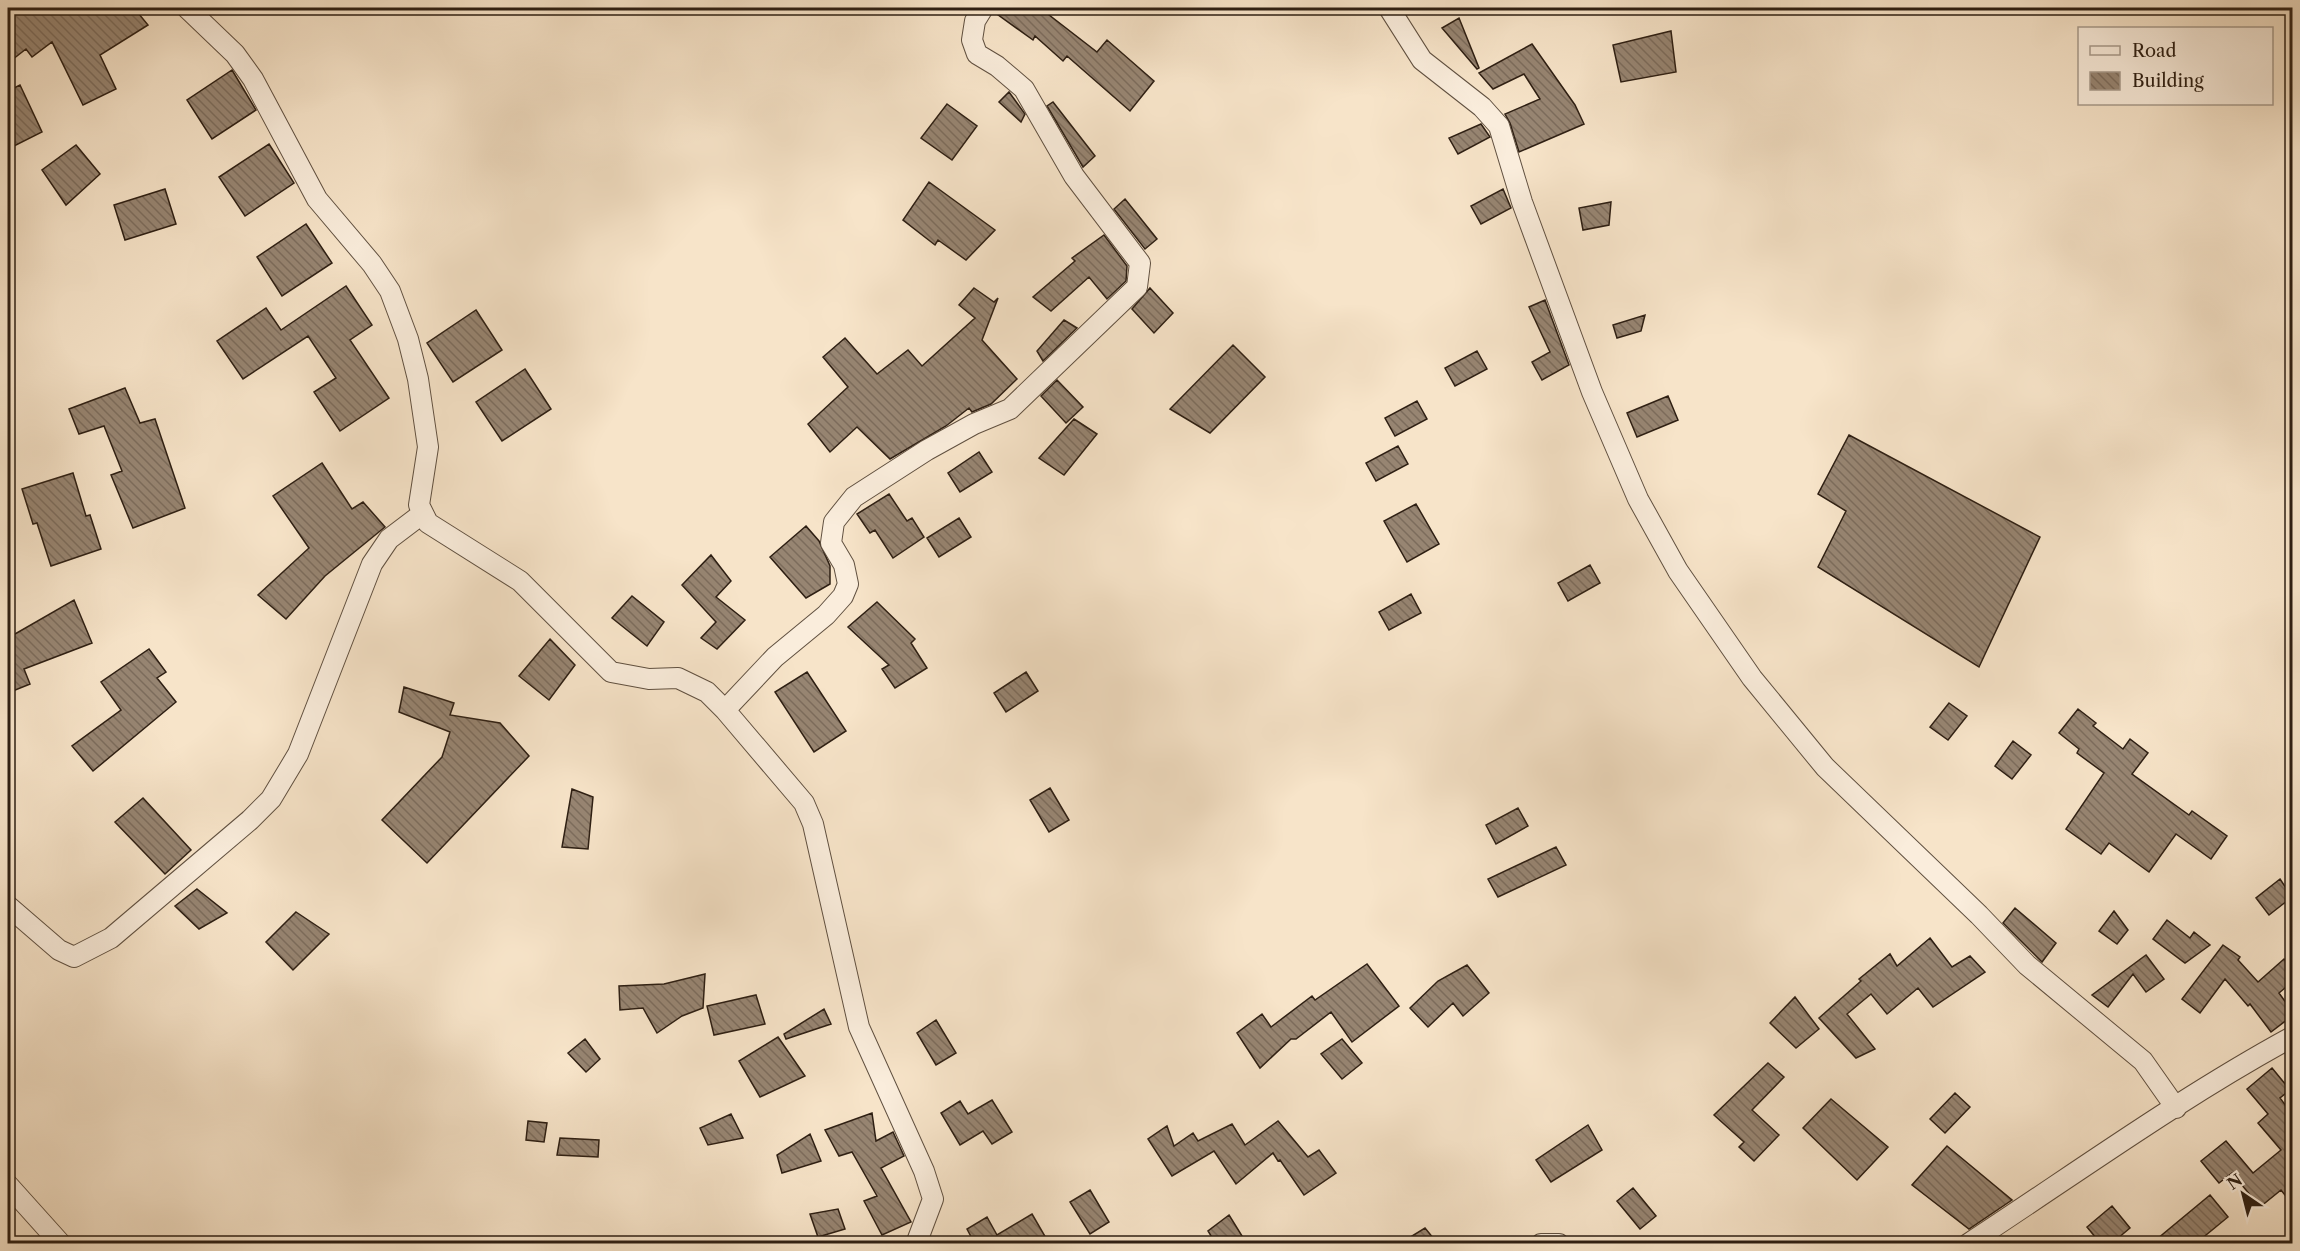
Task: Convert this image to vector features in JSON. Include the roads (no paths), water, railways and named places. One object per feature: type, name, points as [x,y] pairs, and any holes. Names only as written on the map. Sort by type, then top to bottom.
[{"type":"street","points":[[188,8],[236,54],[253,80],[317,199],[372,264],[390,291],[408,339],[425,426],[428,447],[419,505],[422,514],[435,529],[520,581],[611,672],[649,680],[678,678],[706,692],[725,710],[804,802],[813,824],[858,1027],[924,1171],[933,1199],[916,1244]]},
{"type":"street","points":[[725,710],[775,657],[826,615],[843,596],[848,584],[844,565],[831,543],[834,522],[854,497],[927,450],[974,424],[1010,409],[1137,287],[1140,263],[1074,176],[1024,89],[997,66],[977,54],[972,40],[975,21],[983,8]]},
{"type":"street","points":[[1389,8],[1422,60],[1482,107],[1500,126],[1522,202],[1588,381],[1638,499],[1678,571],[1752,678],[1825,767],[1979,915],[2027,965],[2143,1062],[2176,1108]]},
{"type":"street","points":[[8,906],[59,950],[74,957],[111,938],[271,800],[298,754],[372,564],[389,539],[422,514]]},
{"type":"street","points":[[1968,1244],[2176,1108],[2292,1037]]},
{"type":"street","points":[[8,1185],[61,1244]]},
{"type":"street","points":[[1541,1244],[1559,1244]]}]
